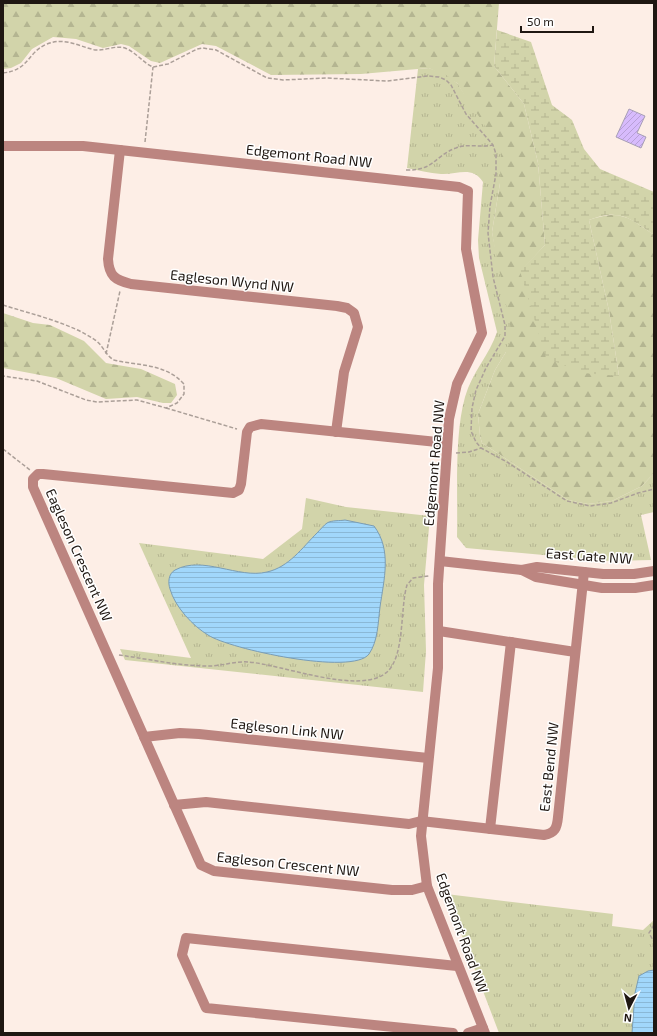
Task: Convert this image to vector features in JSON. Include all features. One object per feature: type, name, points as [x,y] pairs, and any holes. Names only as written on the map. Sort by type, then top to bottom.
[{"type":"street","name":"Edgemont Road NW","points":[[3,146],[53,145],[144,152],[402,180],[464,188],[468,191],[469,197],[466,249],[482,333],[457,384],[451,406],[438,577],[438,668],[421,821],[421,849],[427,886],[457,966],[484,1030]]},
{"type":"street","points":[[120,150],[108,269],[112,276],[122,281]]},
{"type":"street","name":"Eagleson Wynd NW","points":[[122,281],[347,308],[354,313],[358,327],[344,372],[336,432]]},
{"type":"street","points":[[247,432],[250,427],[261,424],[336,432],[447,447]]},
{"type":"street","name":"Eagleson Crescent NW","points":[[247,432],[241,484],[239,490],[233,493],[38,474],[33,479],[33,487],[201,865],[206,869],[392,890],[412,890],[427,886]]},
{"type":"street","name":"East Gate NW","points":[[440,561],[522,570],[536,577],[617,589],[654,585]]},
{"type":"street","name":"East Gate NW","points":[[522,570],[537,566],[603,574],[634,574],[654,572]]},
{"type":"street","name":"East Bend NW","points":[[174,805],[206,802],[409,824],[421,821],[544,835],[555,830],[558,817],[584,572]]},
{"type":"street","points":[[439,631],[575,652]]},
{"type":"street","points":[[490,829],[510,642]]},
{"type":"street","name":"Eagleson Link NW","points":[[144,737],[180,733],[199,734],[428,758]]},
{"type":"street","points":[[453,1033],[206,1008],[182,955],[186,938],[457,966]]},
{"type":"street","points":[[468,1033],[484,1030]]},
{"type":"path","points":[[3,73],[13,72],[23,66],[38,49],[47,44],[59,41],[72,42],[95,50],[125,48],[153,66],[168,64],[197,49],[203,48],[216,50],[267,78],[282,80],[326,78],[387,81],[439,77],[446,80],[451,85],[466,114],[493,145],[496,154],[496,174],[490,206],[488,234],[493,277],[505,324],[505,336],[486,368],[476,390],[472,408],[471,430],[476,442],[481,448],[507,462],[567,501],[590,506],[611,503],[654,489]]},
{"type":"path","points":[[144,152],[153,66]]},
{"type":"path","points":[[402,180],[403,170],[418,171],[430,166],[456,148],[477,145],[483,147],[493,145]]},
{"type":"path","points":[[106,354],[122,281]]},
{"type":"path","points":[[3,305],[40,316],[75,330],[95,340],[106,354],[114,360],[143,363],[172,374],[184,384],[184,394],[177,403],[166,408]]},
{"type":"path","points":[[3,376],[37,381],[86,400],[110,402],[137,400],[247,432]]},
{"type":"path","points":[[447,447],[460,453],[481,448]]},
{"type":"path","points":[[3,449],[23,466],[38,474]]},
{"type":"path","points":[[107,654],[205,666],[234,662],[253,662],[310,675],[360,681],[373,680],[387,673],[396,661],[406,585],[413,578],[418,576],[438,577]]},
{"type":"path","points":[[654,925],[650,930],[654,942]]},
{"type":"green space","points":[[3,3],[499,3],[494,66],[524,104],[538,163],[545,245],[521,271],[619,376],[609,311],[589,220],[609,215],[617,215],[630,219],[654,235],[654,473],[642,486],[612,501],[588,504],[568,500],[482,443],[478,414],[495,370],[506,352],[503,301],[492,232],[500,183],[473,110],[457,83],[429,68],[361,74],[271,75],[216,46],[202,44],[160,63],[151,61],[129,46],[121,44],[103,48],[76,39],[53,37],[32,49],[21,63],[11,68],[3,69]]},
{"type":"green space","points":[[497,30],[531,42],[552,105],[572,120],[584,149],[600,169],[654,192],[654,235],[631,220],[617,215],[609,215],[589,220],[609,311],[619,376],[583,373],[546,358],[520,271],[545,245],[538,163],[524,104],[494,66]]},
{"type":"green space","points":[[429,68],[446,75],[457,83],[501,150],[500,183],[492,232],[512,335],[506,352],[495,370],[478,414],[482,443],[568,500],[588,504],[612,501],[642,486],[654,473],[654,512],[641,515],[651,560],[609,561],[466,548],[457,537],[457,466],[459,429],[462,412],[468,388],[497,332],[479,258],[478,240],[483,182],[479,177],[469,172],[441,174],[407,168],[418,69]]},
{"type":"green space","points":[[3,313],[33,323],[50,325],[84,341],[106,363],[141,369],[175,384],[177,395],[171,403],[163,403],[137,397],[106,399],[56,378],[3,368]]},
{"type":"green space","points":[[306,498],[346,507],[430,516],[424,585],[426,651],[423,692],[125,660],[120,649],[191,658],[139,543],[263,559],[302,529]]},
{"type":"green space","points":[[446,894],[613,914],[612,926],[643,930],[654,920],[654,1033],[499,1033]]},
{"type":"water","points":[[345,520],[374,526],[380,535],[385,555],[385,575],[376,638],[369,654],[358,660],[340,662],[290,658],[264,653],[220,641],[196,627],[180,609],[172,596],[169,581],[171,574],[175,570],[186,566],[197,565],[244,573],[267,572],[275,570],[289,561],[327,523]]},
{"type":"water","points":[[654,970],[654,1033],[632,1033],[635,993],[639,976],[648,971]]},
{"type":"building","points":[[629,109],[645,116],[637,133],[646,137],[641,148],[616,137]]}]
